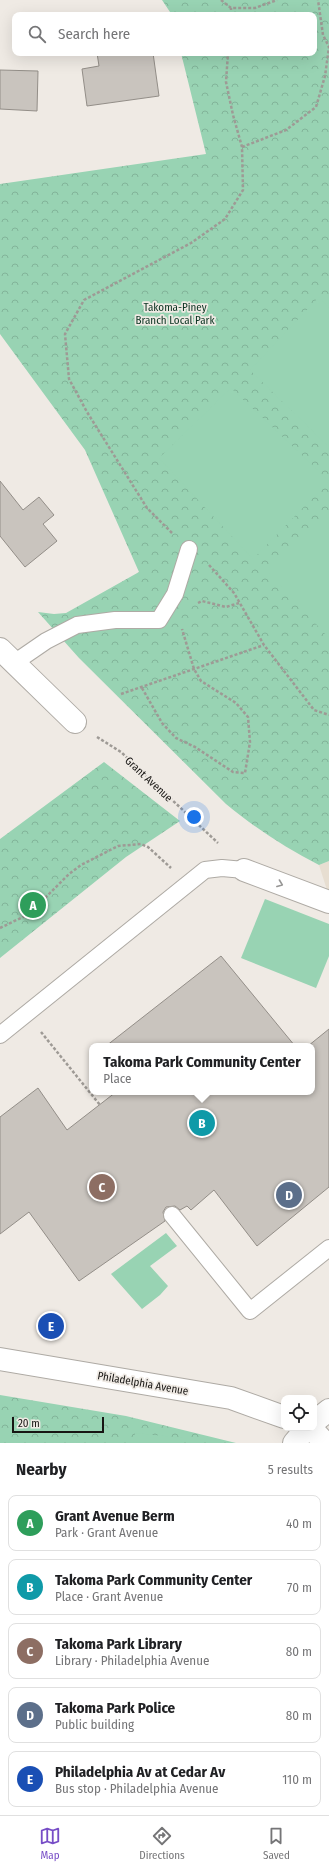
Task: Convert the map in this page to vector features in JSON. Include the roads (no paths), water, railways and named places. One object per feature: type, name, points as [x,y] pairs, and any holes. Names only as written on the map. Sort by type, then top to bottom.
[{"type":"main road","points":[[7,656],[75,722]]},
{"type":"main road","points":[[244,870],[329,902]]},
{"type":"main road","name":"Philadelphia Avenue","points":[[0,1359],[231,1398],[281,1416]]},
{"type":"main road","points":[[317,1420],[329,1410]]},
{"type":"main road","points":[[294,1443],[304,1431]]},
{"type":"main road","points":[[314,1431],[325,1443]]},
{"type":"lane","points":[[7,656],[46,641],[77,625],[115,620],[159,620],[175,594],[189,549]]},
{"type":"lane","points":[[0,1035],[205,870],[222,868],[244,870]]},
{"type":"lane","points":[[172,1215],[250,1311],[329,1248]]},
{"type":"place","name":"Grant Avenue Berm","points":[[33,905]]},
{"type":"place","name":"Takoma Park Community Center","points":[[202,1123]]},
{"type":"place","name":"Takoma Park Library","points":[[102,1187]]},
{"type":"place","name":"Takoma Park Police","points":[[289,1195]]},
{"type":"place","name":"Philadelphia Av at Cedar Av","points":[[51,1326]]},
{"type":"park label","name":"Takoma-Piney Branch Local Park","points":[[175,313]]}]
